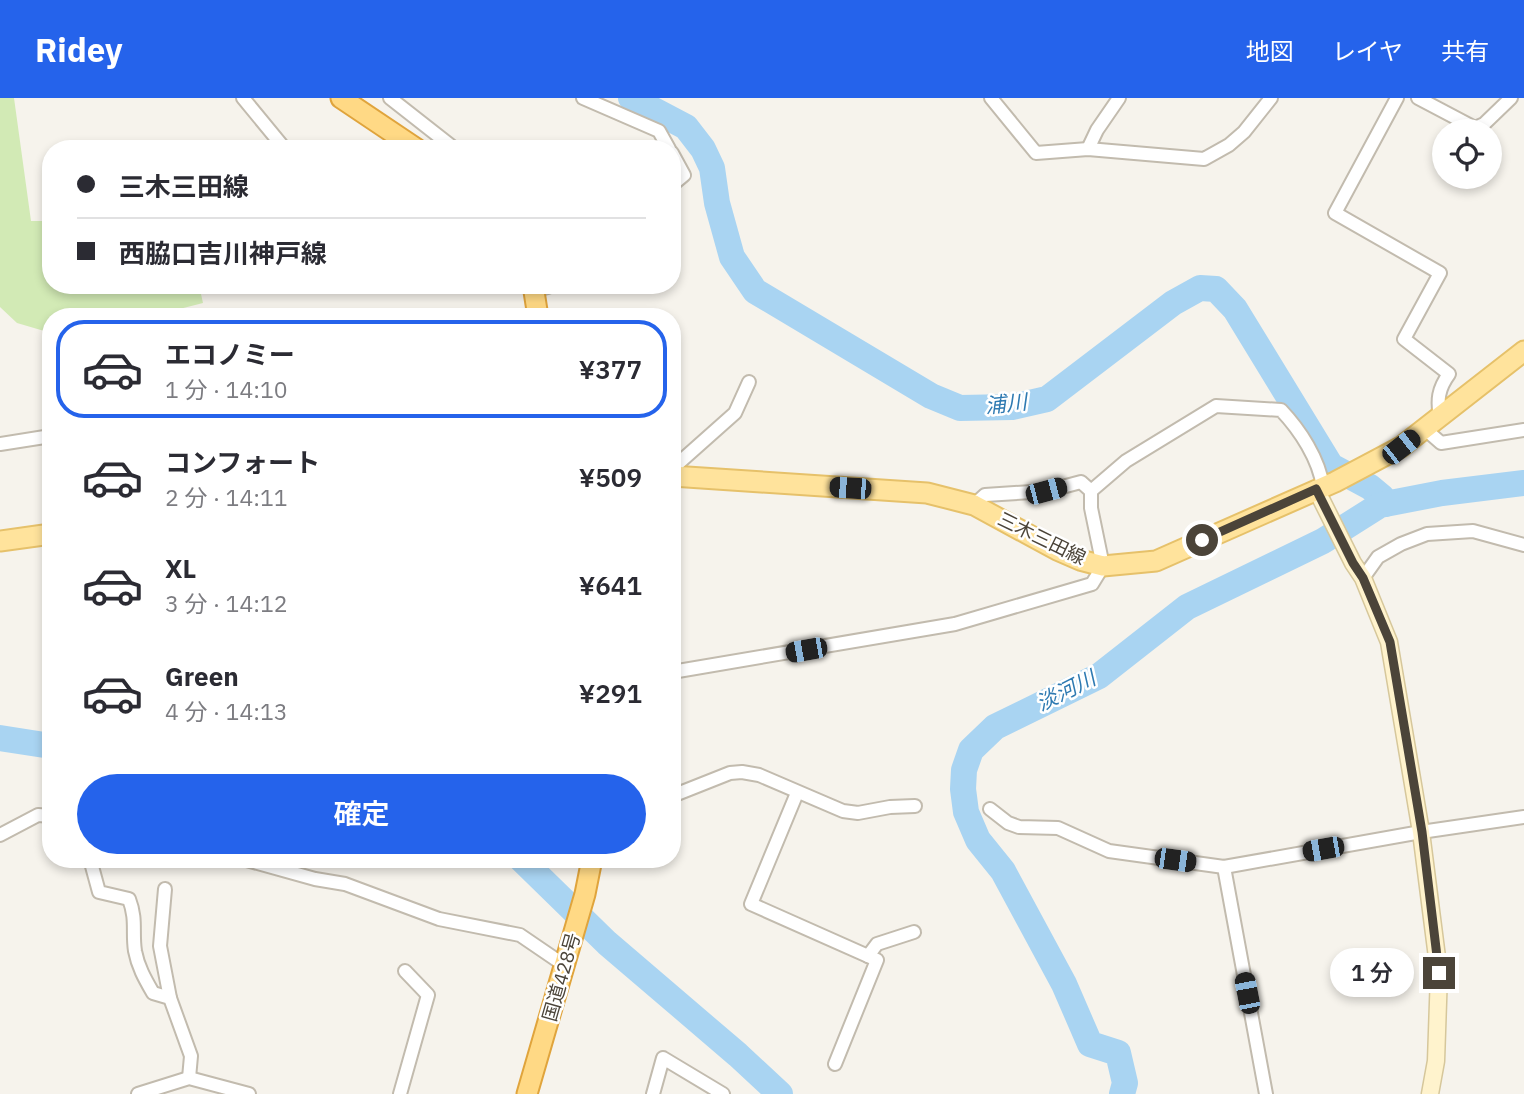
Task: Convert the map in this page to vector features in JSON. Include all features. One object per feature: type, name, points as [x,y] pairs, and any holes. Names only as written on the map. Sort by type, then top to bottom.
[{"type":"highway","points":[[341,98],[404,140]]},
{"type":"highway","name":"国道428号","points":[[527,1094],[590,868]]},
{"type":"main road","name":"三木三田線","points":[[681,477],[927,493],[974,505],[1057,550],[1103,566],[1156,561],[1324,490],[1401,447],[1524,351]]},
{"type":"main road","points":[[1324,490],[1353,563],[1363,578],[1390,642],[1422,832],[1439,973],[1436,1050],[1430,1094]]},
{"type":"main road","points":[[0,541],[42,535]]},
{"type":"street","points":[[243,98],[278,140]]},
{"type":"street","points":[[390,98],[444,140]]},
{"type":"street","points":[[583,98],[659,131],[664,140]]},
{"type":"street","points":[[991,98],[1035,153],[1088,149],[1182,159],[1204,159],[1229,145],[1244,132],[1272,98]]},
{"type":"street","points":[[1088,149],[1097,130],[1119,98]]},
{"type":"street","points":[[1397,98],[1335,213],[1440,274],[1404,339],[1449,374],[1441,385],[1433,424],[1441,443],[1524,430]]},
{"type":"street","points":[[1418,98],[1475,128],[1484,124],[1511,98]]},
{"type":"street","points":[[681,461],[735,413],[749,382]]},
{"type":"street","points":[[1091,491],[1126,461],[1216,406],[1281,410],[1290,419],[1320,468],[1324,490]]},
{"type":"street","points":[[0,444],[42,437]]},
{"type":"street","points":[[681,670],[955,624],[1092,583],[1103,566],[1091,508],[1091,491],[1082,482],[1046,491],[985,495],[974,505]]},
{"type":"street","points":[[1363,578],[1378,557],[1427,534],[1473,531],[1524,545]]},
{"type":"street","points":[[681,792],[730,773],[742,772],[759,775],[843,811],[859,813],[890,807],[915,806]]},
{"type":"street","points":[[797,793],[751,904],[877,960],[835,1064]]},
{"type":"street","points":[[990,809],[1008,823],[1019,827],[1058,828],[1108,851],[1224,866],[1524,817]]},
{"type":"street","points":[[0,835],[42,815]]},
{"type":"street","points":[[1224,866],[1266,1094]]},
{"type":"street","points":[[92,868],[99,892],[129,899],[135,915],[135,948],[140,971],[153,993],[170,998]]},
{"type":"street","points":[[275,868],[345,884],[439,919],[520,935],[565,962]]},
{"type":"street","points":[[165,889],[160,946],[170,998],[191,1056],[189,1078]]},
{"type":"street","points":[[868,956],[877,944],[914,932]]},
{"type":"street","points":[[401,1094],[428,995],[405,971]]},
{"type":"street","points":[[653,1094],[663,1058],[723,1094]]},
{"type":"street","points":[[138,1094],[189,1078],[249,1094]]},
{"type":"green space","points":[[0,98],[14,98],[31,221],[42,221],[42,294],[201,294],[203,303],[183,308],[42,308],[42,330],[17,323],[0,307]]},
{"type":"waterway","name":"浦川","points":[[631,98],[686,127],[703,149],[712,168],[717,203],[732,257],[755,291],[931,396],[960,408],[1012,407],[1047,399],[1173,303],[1200,288],[1216,289],[1235,309],[1331,466],[1370,487],[1382,497],[1385,504]]},
{"type":"waterway","name":"淡河川","points":[[1122,1094],[1125,1083],[1118,1053],[1090,1044],[1064,984],[1003,871],[978,840],[966,812],[963,789],[964,770],[971,750],[995,727],[1099,676],[1187,607],[1323,541],[1380,505],[1442,493],[1524,483]]},
{"type":"waterway","name":"淡河川","points":[[0,738],[42,745]]},
{"type":"waterway","name":"淡河川","points":[[530,868],[607,943],[780,1094]]},
{"type":"route","points":[[1202,540],[1316,489],[1363,578],[1390,642],[1422,832],[1439,973]]}]
